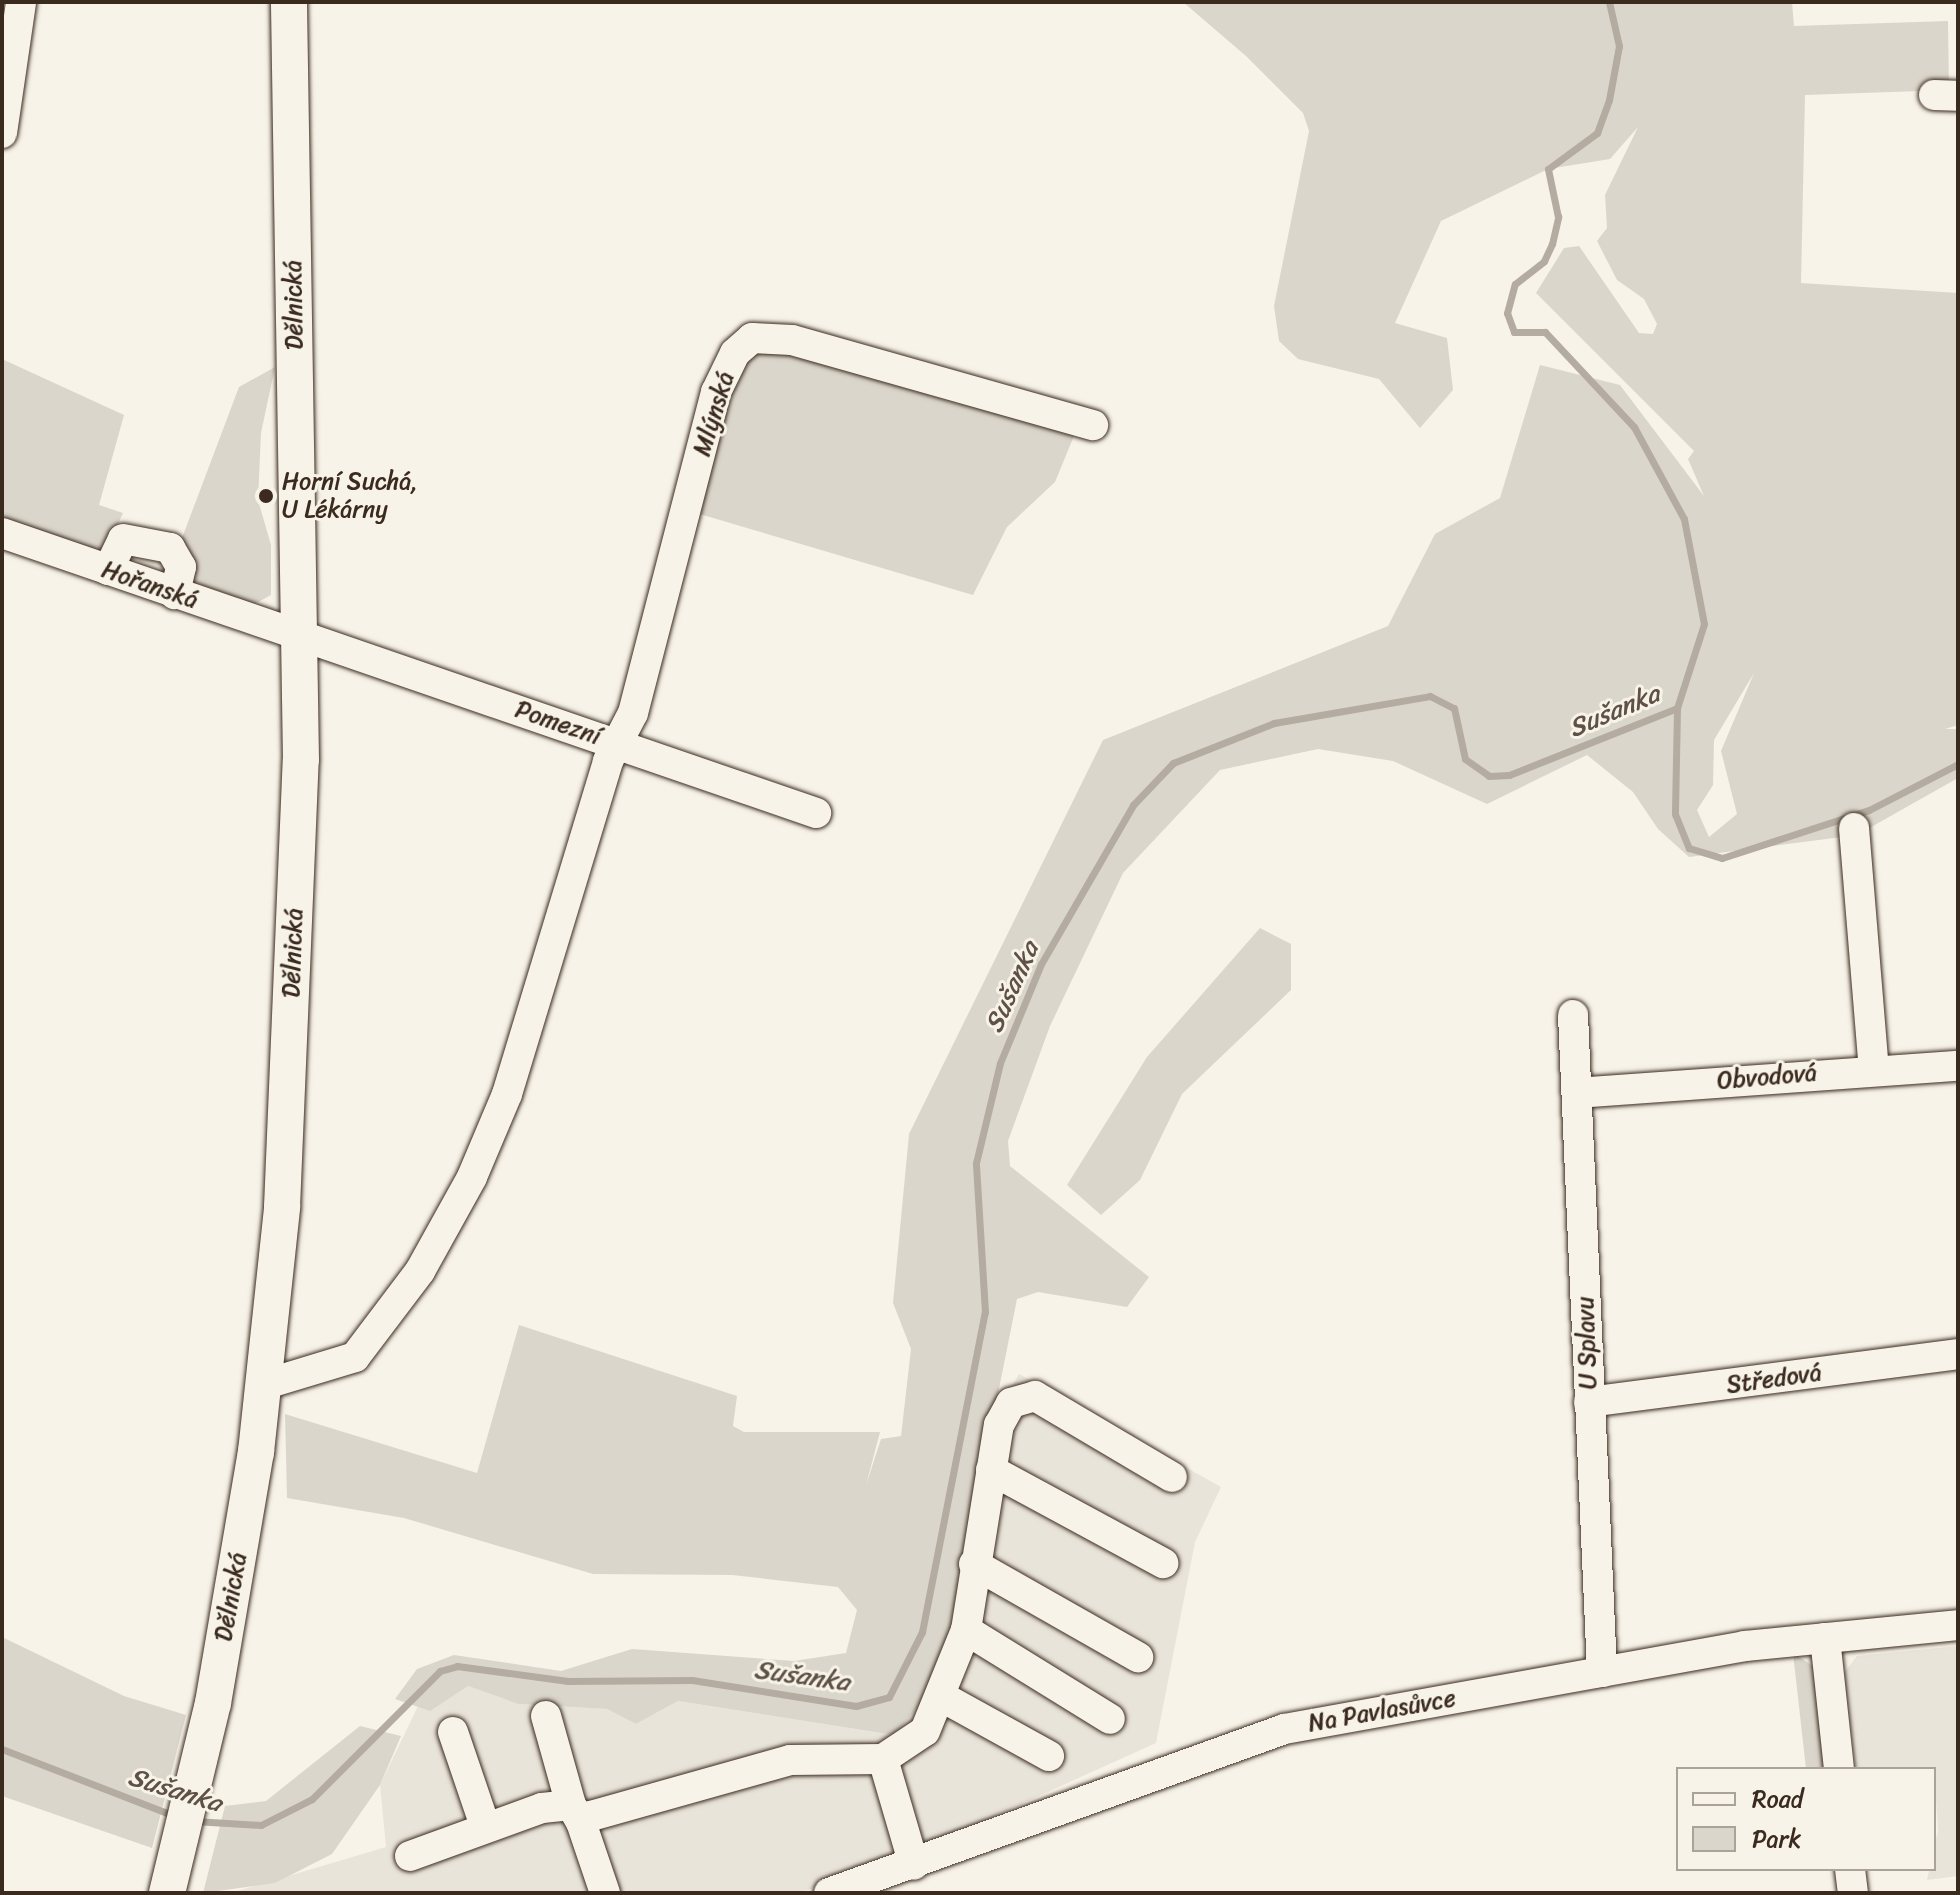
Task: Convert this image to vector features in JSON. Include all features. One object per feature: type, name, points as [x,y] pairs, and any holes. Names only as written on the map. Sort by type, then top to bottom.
[{"type":"main road","name":"Dělnická","points":[[171,1879],[206,1732],[263,1385],[283,1192],[301,760],[289,2]]},
{"type":"street","points":[[2,133],[21,2]]},
{"type":"street","name":"Mlýnská","points":[[617,743],[658,631],[716,392],[735,353],[752,338],[792,340],[1093,425]]},
{"type":"street","name":"Hořanská","points":[[2,533],[298,635]]},
{"type":"street","points":[[108,570],[123,539],[170,548],[181,567],[175,594]]},
{"type":"street","name":"Pomezní","points":[[298,635],[816,813]]},
{"type":"street","points":[[263,1385],[355,1357],[420,1271],[459,1203],[507,1094],[617,743]]},
{"type":"street","points":[[1854,828],[1874,1070]]},
{"type":"street","name":"U Splavu","points":[[1573,1015],[1602,1672]]},
{"type":"street","name":"Obvodová","points":[[1577,1093],[1958,1066]]},
{"type":"street","name":"Středová","points":[[1589,1402],[1958,1354]]},
{"type":"street","points":[[410,1856],[484,1823],[576,1814],[790,1760],[883,1759],[925,1731],[944,1698],[966,1630],[974,1564],[999,1425],[1011,1403],[1035,1396],[1172,1477]]},
{"type":"street","points":[[991,1470],[1163,1563]]},
{"type":"street","points":[[974,1564],[1138,1657]]},
{"type":"street","name":"Na Pavlasůvce","points":[[829,1893],[914,1865],[1284,1729],[1602,1672],[1825,1638],[1958,1625]]},
{"type":"street","points":[[966,1630],[1110,1719]]},
{"type":"street","points":[[1825,1638],[1839,1767]]},
{"type":"street","points":[[944,1698],[1049,1756]]},
{"type":"street","points":[[546,1716],[602,1892]]},
{"type":"street","points":[[453,1732],[484,1823]]},
{"type":"street","points":[[883,1759],[914,1865]]},
{"type":"street","points":[[1850,1871],[1853,1893]]},
{"type":"shaded area","points":[[1019,1374],[1221,1487],[1195,1542],[1156,1743],[897,1860],[799,1893],[231,1893],[386,1847],[380,1785],[420,1702],[468,1686],[518,1704],[607,1709],[636,1724],[678,1701],[894,1735],[990,1426]]},
{"type":"shaded area","points":[[1958,1646],[1958,1876],[1927,1880],[1929,1871],[1936,1871],[1936,1767],[1856,1767],[1844,1673],[1857,1656]]},
{"type":"green space","points":[[1183,2],[1792,2],[1794,26],[1948,21],[1949,90],[1805,95],[1801,283],[1958,293],[1958,725],[1945,729],[1958,729],[1958,778],[1857,835],[1689,857],[1658,829],[1633,792],[1587,755],[1487,804],[1393,761],[1318,749],[1220,770],[1123,873],[1050,1026],[1008,1141],[1010,1166],[1149,1277],[1127,1307],[1038,1292],[1017,1299],[948,1643],[923,1701],[894,1735],[678,1701],[636,1724],[607,1709],[518,1704],[468,1686],[430,1711],[395,1699],[417,1669],[454,1655],[561,1671],[632,1649],[794,1661],[846,1653],[857,1610],[838,1587],[732,1575],[593,1574],[404,1518],[287,1498],[285,1414],[477,1473],[519,1325],[737,1396],[733,1426],[744,1432],[880,1432],[866,1485],[881,1439],[901,1436],[911,1349],[893,1303],[909,1134],[1103,740],[1388,626],[1435,534],[1500,498],[1540,365],[1620,385],[1704,496],[1688,459],[1694,451],[1536,293],[1564,248],[1579,246],[1639,333],[1653,334],[1657,324],[1644,299],[1617,280],[1597,241],[1607,228],[1605,195],[1638,127],[1610,159],[1548,169],[1441,221],[1395,323],[1447,338],[1453,390],[1420,428],[1379,379],[1298,359],[1279,341],[1274,306],[1309,131],[1303,113],[1246,56]],"holes":[[[1754,673],[1721,751],[1737,814],[1709,837],[1697,810],[1713,785],[1714,740]]]},
{"type":"green space","points":[[752,338],[1076,431],[1055,482],[1007,527],[973,595],[686,510]]},
{"type":"green space","points":[[2,359],[124,415],[99,505],[123,513],[105,553],[2,523]]},
{"type":"green space","points":[[275,367],[261,433],[258,500],[271,545],[271,595],[245,609],[192,591],[179,546],[239,387]]},
{"type":"green space","points":[[1260,928],[1291,944],[1291,990],[1182,1094],[1140,1180],[1101,1215],[1067,1185],[1147,1057]]},
{"type":"green space","points":[[2,1637],[124,1696],[186,1715],[152,1848],[2,1796]]},
{"type":"green space","points":[[1793,1653],[1813,1666],[1825,1767],[1806,1767]]},
{"type":"green space","points":[[360,1726],[401,1736],[380,1785],[332,1854],[275,1883],[203,1893],[225,1806],[266,1801]]},
{"type":"waterway","name":"Sušanka","points":[[194,1821],[261,1825],[312,1799],[440,1671],[457,1666],[568,1681],[692,1680],[856,1706],[889,1697],[922,1632],[985,1312],[976,1163],[1000,1063],[1041,964],[1133,805],[1173,763],[1274,723],[1430,696],[1454,708],[1465,759],[1489,776],[1509,775],[1677,708],[1704,624],[1684,519],[1634,427],[1545,332],[1514,332],[1507,313],[1515,284],[1544,261],[1552,244],[1558,217],[1548,169],[1597,133],[1609,100],[1619,46],[1609,2]]},
{"type":"waterway","points":[[1677,708],[1675,814],[1689,848],[1722,858],[1869,810],[1958,764]]},
{"type":"waterway","name":"Sušanka","points":[[2,1749],[175,1816]]},
{"type":"place","name":"Horní Suchá, U Lékárny","points":[[266,496]]}]
